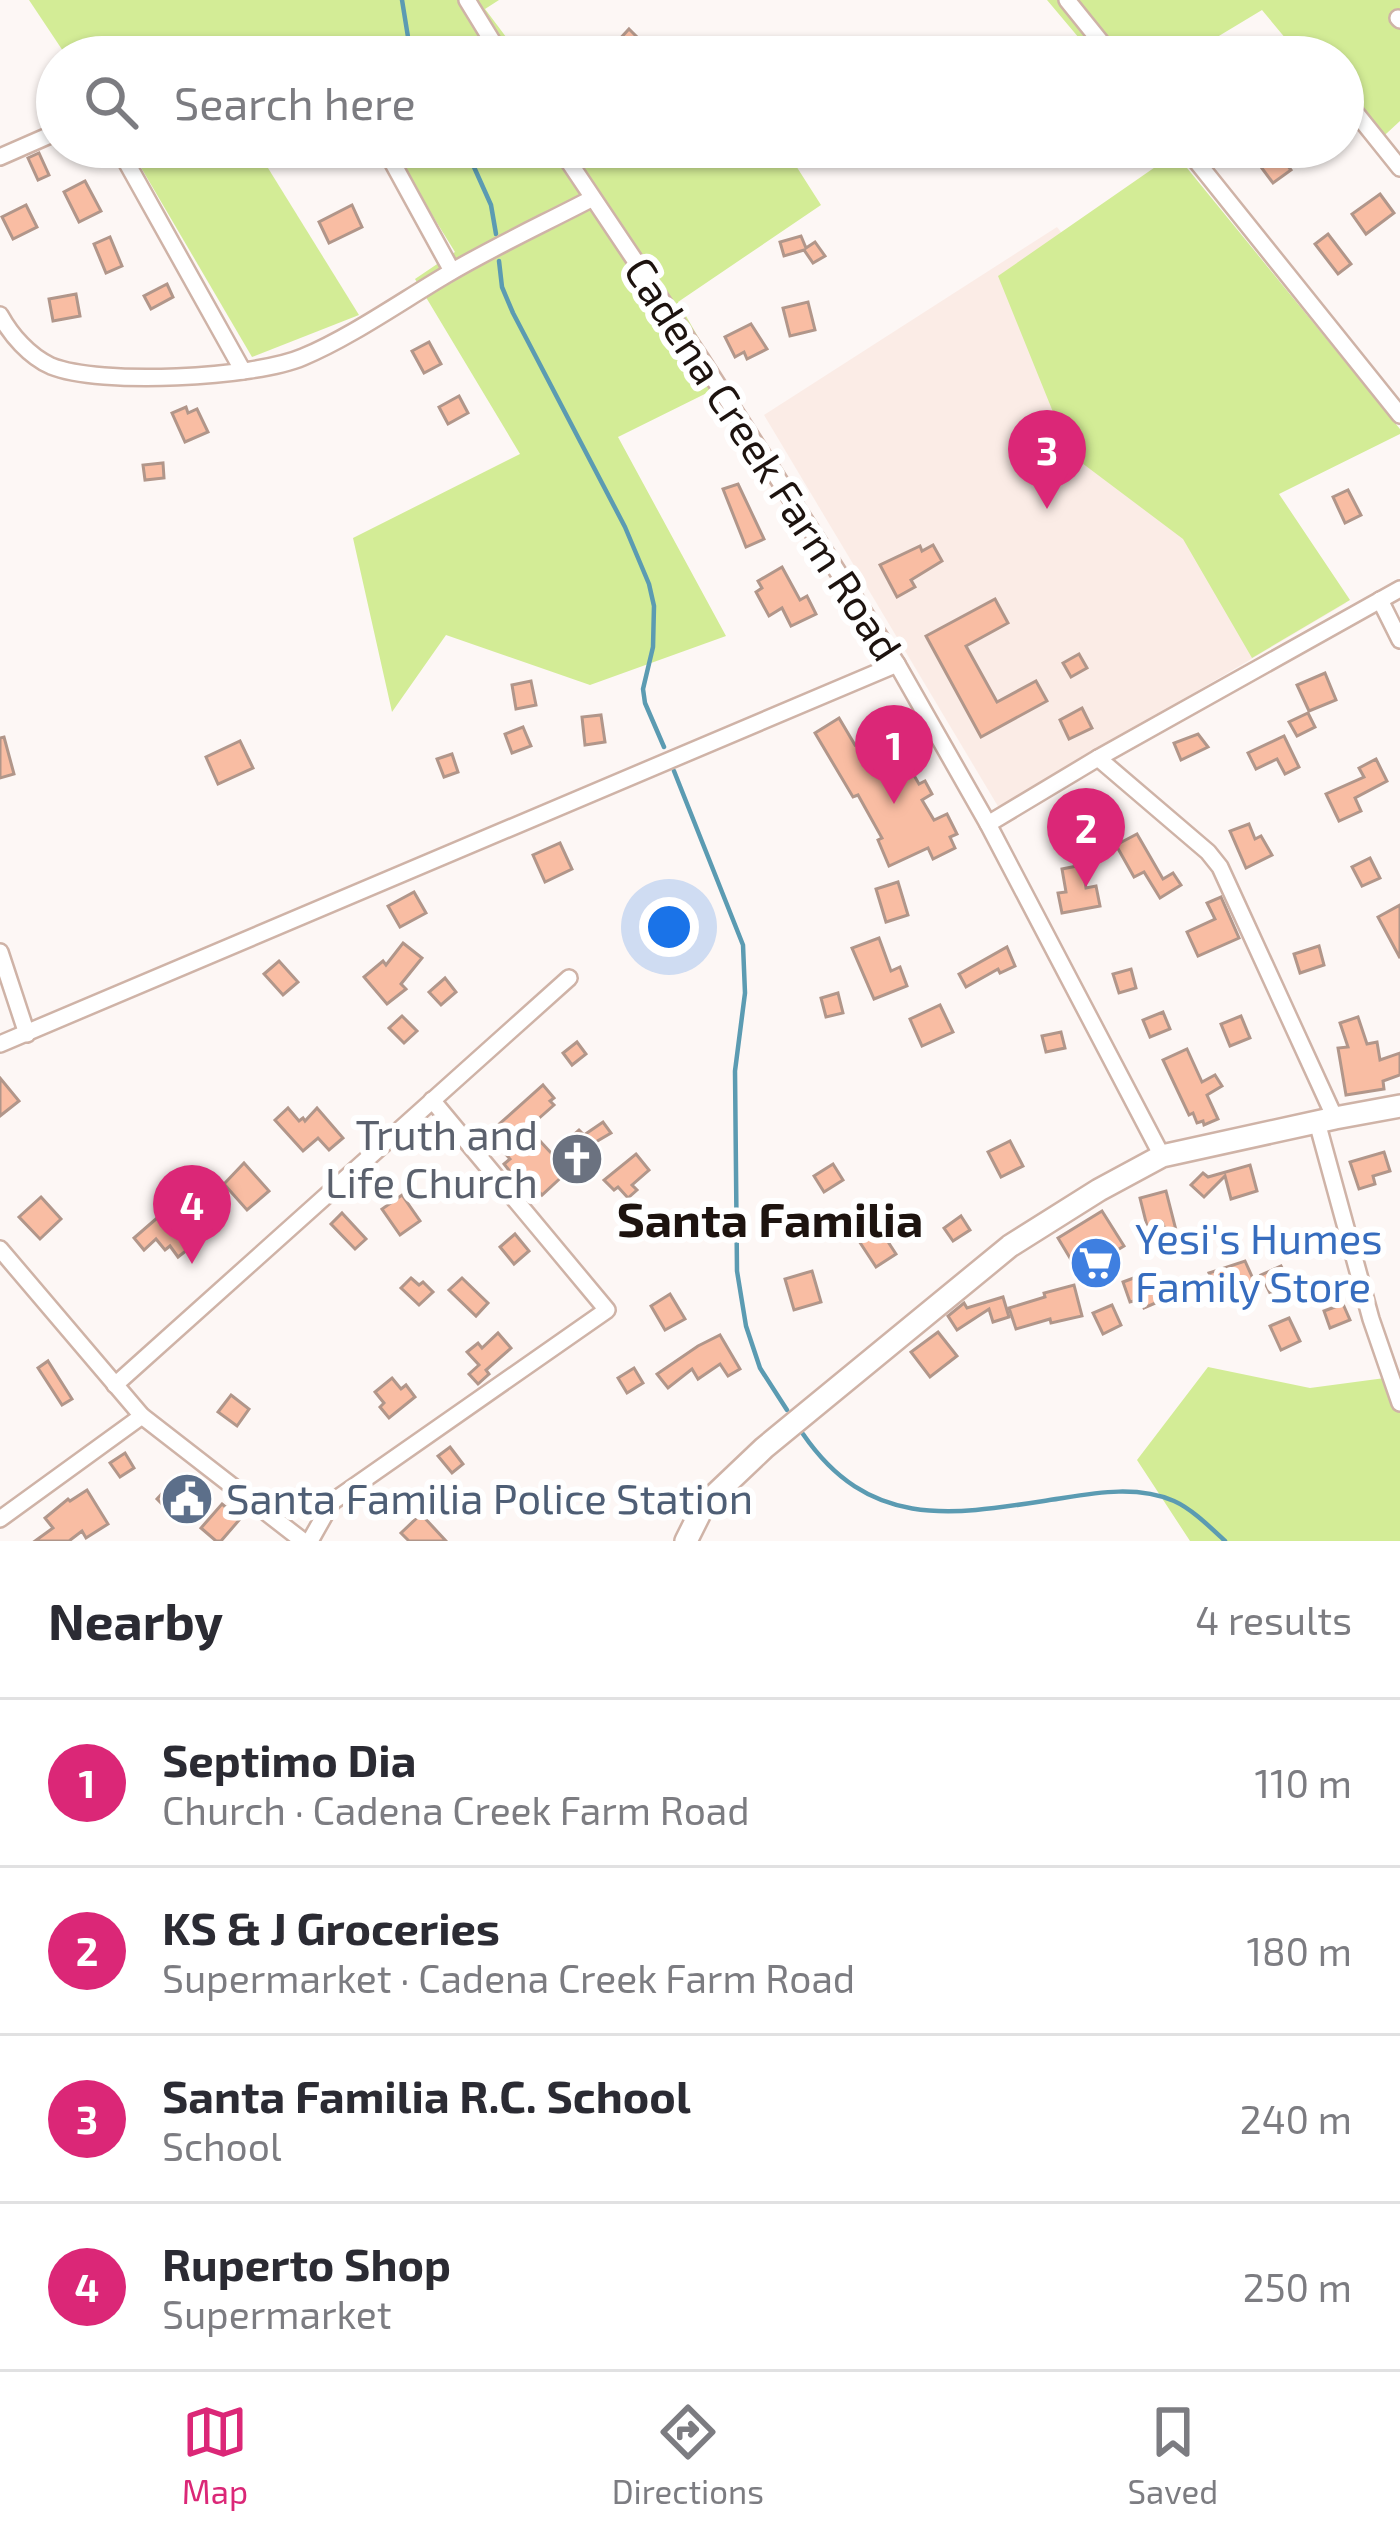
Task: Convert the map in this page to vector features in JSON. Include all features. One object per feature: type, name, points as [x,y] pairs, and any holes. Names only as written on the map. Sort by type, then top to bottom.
[{"type":"main road","points":[[686,1541],[704,1505],[764,1448],[1010,1246],[1099,1190],[1162,1156],[1400,1106]]},
{"type":"street","points":[[467,0],[489,36]]},
{"type":"street","points":[[1067,0],[1096,36]]},
{"type":"street","points":[[1364,123],[1400,168]]},
{"type":"street","points":[[0,158],[36,142]]},
{"type":"street","points":[[130,168],[243,371]]},
{"type":"street","points":[[396,168],[452,271]]},
{"type":"street","name":"Cadena Creek Farm Road","points":[[572,168],[897,664],[988,824],[1162,1156]]},
{"type":"street","points":[[1202,168],[1399,412]]},
{"type":"street","points":[[0,315],[26,349],[51,366],[114,379],[243,371],[301,358],[452,271],[591,199]]},
{"type":"street","points":[[988,824],[1400,589]]},
{"type":"street","points":[[1380,600],[1400,640]]},
{"type":"street","points":[[0,1044],[897,664]]},
{"type":"street","points":[[1098,758],[1220,867],[1326,1120],[1371,1319],[1400,1403]]},
{"type":"street","points":[[0,952],[27,1034]]},
{"type":"street","points":[[116,1385],[569,978]]},
{"type":"street","points":[[0,1249],[142,1416],[306,1541],[332,1502],[607,1310],[432,1100]]},
{"type":"street","points":[[0,1519],[142,1416]]},
{"type":"shaded area","points":[[1057,227],[1346,603],[999,808],[764,415]]},
{"type":"green space","points":[[29,0],[499,0],[485,9],[505,36],[53,36]]},
{"type":"green space","points":[[1047,0],[1400,0],[1400,121],[1374,145],[1364,133],[1364,36],[1284,36],[1262,10],[1219,36],[1077,36]]},
{"type":"green space","points":[[141,168],[268,168],[359,315],[252,357]]},
{"type":"green space","points":[[403,168],[797,168],[821,205],[678,302],[725,384],[618,437],[726,636],[590,685],[446,635],[392,712],[353,538],[520,454],[415,279],[455,252]]},
{"type":"green space","points":[[1154,168],[1187,168],[1400,429],[1400,434],[1279,494],[1350,600],[1252,658],[1183,539],[1070,454],[998,276]]},
{"type":"green space","points":[[1208,1367],[1310,1388],[1400,1376],[1400,1541],[1190,1541],[1137,1460]]},
{"type":"building","points":[[36,154],[36,168],[46,168],[49,175],[38,180],[28,158]]},
{"type":"building","points":[[1262,168],[1290,168],[1291,170],[1273,183]]},
{"type":"building","points":[[85,181],[101,211],[79,222],[64,192]]},
{"type":"building","points":[[1380,194],[1394,213],[1366,234],[1352,214]]},
{"type":"building","points":[[26,205],[37,227],[13,239],[2,217]]},
{"type":"building","points":[[352,205],[362,227],[329,243],[319,222]]},
{"type":"building","points":[[1328,234],[1351,264],[1338,274],[1315,244]]},
{"type":"building","points":[[801,236],[806,248],[815,242],[825,256],[813,263],[804,250],[784,256],[780,242]]},
{"type":"building","points":[[110,237],[122,266],[106,273],[94,244]]},
{"type":"building","points":[[167,284],[173,297],[151,309],[144,296]]},
{"type":"building","points":[[76,294],[80,316],[53,321],[49,299]]},
{"type":"building","points":[[808,302],[815,330],[790,336],[783,308]]},
{"type":"building","points":[[751,324],[767,349],[747,359],[744,352],[735,357],[725,337]]},
{"type":"building","points":[[429,342],[441,364],[424,373],[412,351]]},
{"type":"building","points":[[459,396],[468,413],[448,424],[439,407]]},
{"type":"building","points":[[186,407],[188,413],[197,409],[208,432],[185,442],[172,413]]},
{"type":"building","points":[[163,463],[164,478],[145,480],[143,465]]},
{"type":"building","points":[[738,484],[764,539],[746,547],[723,489]]},
{"type":"building","points":[[1348,490],[1361,515],[1345,523],[1333,497]]},
{"type":"building","points":[[933,545],[942,561],[911,580],[915,587],[897,597],[880,565],[920,546],[922,551]]},
{"type":"building","points":[[782,567],[800,600],[807,596],[816,614],[791,626],[782,608],[769,616],[756,592],[762,588],[758,581]]},
{"type":"building","points":[[995,599],[1008,623],[966,646],[997,702],[1036,681],[1047,701],[981,737],[926,636]]},
{"type":"building","points":[[1079,654],[1087,668],[1071,677],[1063,663]]},
{"type":"building","points":[[1325,673],[1336,700],[1309,711],[1297,685]]},
{"type":"building","points":[[531,681],[536,705],[516,709],[512,685]]},
{"type":"building","points":[[1082,708],[1092,728],[1069,739],[1060,720]]},
{"type":"building","points":[[1308,713],[1315,727],[1297,736],[1289,722]]},
{"type":"building","points":[[601,715],[605,742],[585,745],[582,717]]},
{"type":"building","points":[[839,718],[855,745],[874,736],[885,758],[900,751],[919,784],[925,781],[932,794],[922,800],[934,820],[947,814],[957,834],[950,837],[955,848],[933,859],[928,848],[889,866],[878,840],[882,838],[815,733]]},
{"type":"building","points":[[523,727],[531,746],[512,753],[505,734]]},
{"type":"building","points":[[1198,734],[1208,747],[1181,760],[1174,743]]},
{"type":"building","points":[[1284,736],[1299,767],[1285,774],[1277,759],[1256,769],[1248,753]]},
{"type":"building","points":[[4,737],[14,774],[0,778],[0,738]]},
{"type":"building","points":[[240,741],[253,768],[218,784],[206,757]]},
{"type":"building","points":[[452,754],[458,772],[444,777],[437,759]]},
{"type":"building","points":[[1376,759],[1387,781],[1355,798],[1361,811],[1339,821],[1326,794],[1364,777],[1359,768]]},
{"type":"building","points":[[1249,824],[1255,839],[1261,836],[1272,855],[1246,868],[1230,831]]},
{"type":"building","points":[[1137,834],[1163,879],[1173,873],[1181,885],[1160,898],[1144,872],[1134,877],[1116,845]]},
{"type":"building","points":[[560,843],[572,869],[545,882],[533,855]]},
{"type":"building","points":[[1370,858],[1380,878],[1362,886],[1352,867]]},
{"type":"building","points":[[1082,865],[1086,888],[1096,886],[1100,906],[1062,913],[1058,893],[1066,892],[1062,869]]},
{"type":"building","points":[[898,882],[908,915],[886,922],[876,889]]},
{"type":"building","points":[[414,892],[426,913],[400,927],[388,906]]},
{"type":"building","points":[[1221,897],[1239,938],[1198,956],[1187,932],[1215,919],[1207,903]]},
{"type":"building","points":[[1400,905],[1400,958],[1378,917]]},
{"type":"building","points":[[879,938],[891,971],[900,967],[907,986],[874,999],[852,948]]},
{"type":"building","points":[[403,943],[422,958],[401,984],[406,989],[387,1004],[364,977],[383,961],[386,965]]},
{"type":"building","points":[[1319,946],[1324,965],[1300,973],[1294,954]]},
{"type":"building","points":[[1007,947],[1015,966],[1000,973],[998,969],[966,987],[959,974]]},
{"type":"building","points":[[279,961],[298,982],[283,995],[264,974]]},
{"type":"building","points":[[1131,969],[1136,988],[1119,993],[1113,974]]},
{"type":"building","points":[[445,978],[456,992],[441,1005],[429,992]]},
{"type":"building","points":[[838,993],[843,1013],[826,1017],[821,998]]},
{"type":"building","points":[[940,1005],[953,1032],[922,1046],[910,1019]]},
{"type":"building","points":[[1163,1012],[1170,1029],[1150,1037],[1143,1020]]},
{"type":"building","points":[[402,1016],[417,1031],[404,1043],[389,1028]]},
{"type":"building","points":[[1241,1016],[1250,1038],[1230,1046],[1221,1024]]},
{"type":"building","points":[[1358,1017],[1367,1044],[1377,1042],[1380,1060],[1400,1053],[1400,1075],[1383,1081],[1384,1089],[1346,1095],[1338,1048],[1348,1047],[1340,1023]]},
{"type":"building","points":[[1061,1032],[1065,1048],[1046,1052],[1042,1036]]},
{"type":"building","points":[[577,1042],[586,1054],[572,1065],[563,1053]]},
{"type":"building","points":[[1187,1049],[1202,1082],[1215,1075],[1222,1086],[1207,1095],[1218,1119],[1204,1125],[1197,1123],[1193,1113],[1189,1115],[1163,1060]]},
{"type":"building","points":[[0,1078],[19,1101],[0,1116]]},
{"type":"building","points":[[543,1085],[554,1105],[528,1128],[552,1154],[579,1130],[584,1135],[603,1122],[611,1133],[565,1169],[568,1171],[542,1195],[518,1168],[512,1174],[504,1164],[510,1159],[488,1134]]},
{"type":"building","points":[[288,1108],[299,1121],[305,1121],[317,1108],[343,1138],[329,1150],[318,1138],[303,1151],[275,1120]]},
{"type":"building","points":[[1010,1141],[1023,1166],[1001,1177],[988,1152]]},
{"type":"building","points":[[1384,1152],[1390,1171],[1373,1176],[1375,1184],[1359,1189],[1350,1162]]},
{"type":"building","points":[[636,1154],[649,1170],[632,1185],[637,1190],[628,1198],[604,1180]]},
{"type":"building","points":[[244,1163],[269,1191],[247,1210],[224,1184]]},
{"type":"building","points":[[833,1164],[843,1180],[824,1192],[814,1176]]},
{"type":"building","points":[[1250,1165],[1257,1191],[1231,1199],[1225,1176],[1204,1197],[1191,1185],[1203,1173],[1208,1177]]},
{"type":"building","points":[[1166,1191],[1179,1242],[1172,1245],[1162,1222],[1147,1226],[1140,1198]]},
{"type":"building","points":[[402,1195],[420,1221],[400,1235],[382,1209]]},
{"type":"building","points":[[41,1197],[61,1219],[40,1239],[19,1217]]},
{"type":"building","points":[[1102,1211],[1124,1246],[1079,1273],[1058,1238]]},
{"type":"building","points":[[164,1212],[191,1247],[178,1257],[156,1239],[144,1250],[134,1238]]},
{"type":"building","points":[[342,1213],[366,1239],[355,1249],[331,1224]]},
{"type":"building","points":[[961,1216],[970,1230],[953,1241],[944,1228]]},
{"type":"building","points":[[877,1225],[896,1254],[876,1267],[857,1238]]},
{"type":"building","points":[[515,1234],[529,1251],[514,1264],[500,1247]]},
{"type":"building","points":[[1245,1261],[1254,1281],[1218,1293],[1209,1273]]},
{"type":"building","points":[[1281,1266],[1290,1284],[1270,1293],[1261,1275]]},
{"type":"building","points":[[812,1271],[821,1302],[794,1310],[785,1279]]},
{"type":"building","points":[[1147,1273],[1158,1302],[1144,1308],[1141,1299],[1130,1302],[1123,1282]]},
{"type":"building","points":[[411,1278],[433,1292],[419,1305],[401,1288]]},
{"type":"building","points":[[462,1278],[488,1303],[476,1316],[449,1290]]},
{"type":"building","points":[[1074,1285],[1082,1316],[1016,1329],[1009,1308]]},
{"type":"building","points":[[670,1294],[685,1319],[665,1330],[651,1306]]},
{"type":"building","points":[[1003,1297],[1009,1317],[993,1322],[989,1309],[957,1330],[948,1316],[964,1303],[967,1308]]},
{"type":"building","points":[[1343,1304],[1350,1320],[1330,1328],[1324,1311]]},
{"type":"building","points":[[1112,1305],[1121,1325],[1103,1334],[1093,1313]]},
{"type":"building","points":[[1289,1318],[1300,1341],[1281,1350],[1270,1326]]},
{"type":"building","points":[[938,1332],[957,1356],[930,1377],[911,1352]]},
{"type":"building","points":[[498,1333],[511,1348],[478,1384],[469,1374],[479,1365],[467,1352],[478,1343],[482,1348]]},
{"type":"building","points":[[720,1335],[740,1369],[728,1376],[720,1364],[698,1379],[692,1369],[668,1388],[657,1374]]},
{"type":"building","points":[[48,1361],[72,1399],[62,1405],[38,1368]]},
{"type":"building","points":[[634,1368],[643,1383],[627,1393],[618,1378]]},
{"type":"building","points":[[392,1378],[415,1397],[389,1418],[375,1392]]},
{"type":"building","points":[[231,1395],[249,1409],[237,1426],[218,1412]]},
{"type":"building","points":[[450,1447],[463,1464],[452,1473],[438,1456]]},
{"type":"building","points":[[125,1453],[134,1468],[120,1477],[110,1463]]},
{"type":"building","points":[[178,1476],[197,1493],[175,1517],[157,1499]]},
{"type":"building","points":[[87,1490],[108,1524],[86,1538],[82,1531],[69,1541],[35,1541],[53,1528],[45,1518]]},
{"type":"building","points":[[222,1504],[240,1519],[216,1541],[201,1528]]},
{"type":"building","points":[[421,1514],[446,1541],[409,1541],[401,1533]]},
{"type":"waterway","points":[[402,0],[408,36]]},
{"type":"waterway","points":[[474,168],[491,205],[496,234]]},
{"type":"waterway","points":[[499,261],[502,287],[513,313],[625,527],[649,584],[653,647],[643,689],[664,747]]},
{"type":"waterway","points":[[674,771],[743,945],[745,993],[735,1071],[737,1271],[746,1326],[760,1368],[787,1410]]},
{"type":"waterway","points":[[803,1434],[830,1466],[858,1488],[888,1502],[953,1511],[1105,1492],[1147,1493],[1181,1504],[1225,1541]]},
{"type":"place","name":"Santa Familia R.C. School","points":[[1047,509]]},
{"type":"place","name":"Septimo Dia","points":[[894,804]]},
{"type":"place","name":"KS & J Groceries","points":[[1086,887]]},
{"type":"place","name":"Truth and Life Church","points":[[577,1159]]},
{"type":"place","name":"Yesi's Humes Family Store","points":[[1096,1263]]},
{"type":"place","name":"Ruperto Shop","points":[[192,1264]]},
{"type":"place","name":"Santa Familia Police Station","points":[[187,1499]]},
{"type":"district","name":"Santa Familia","points":[[770,1220]]}]
